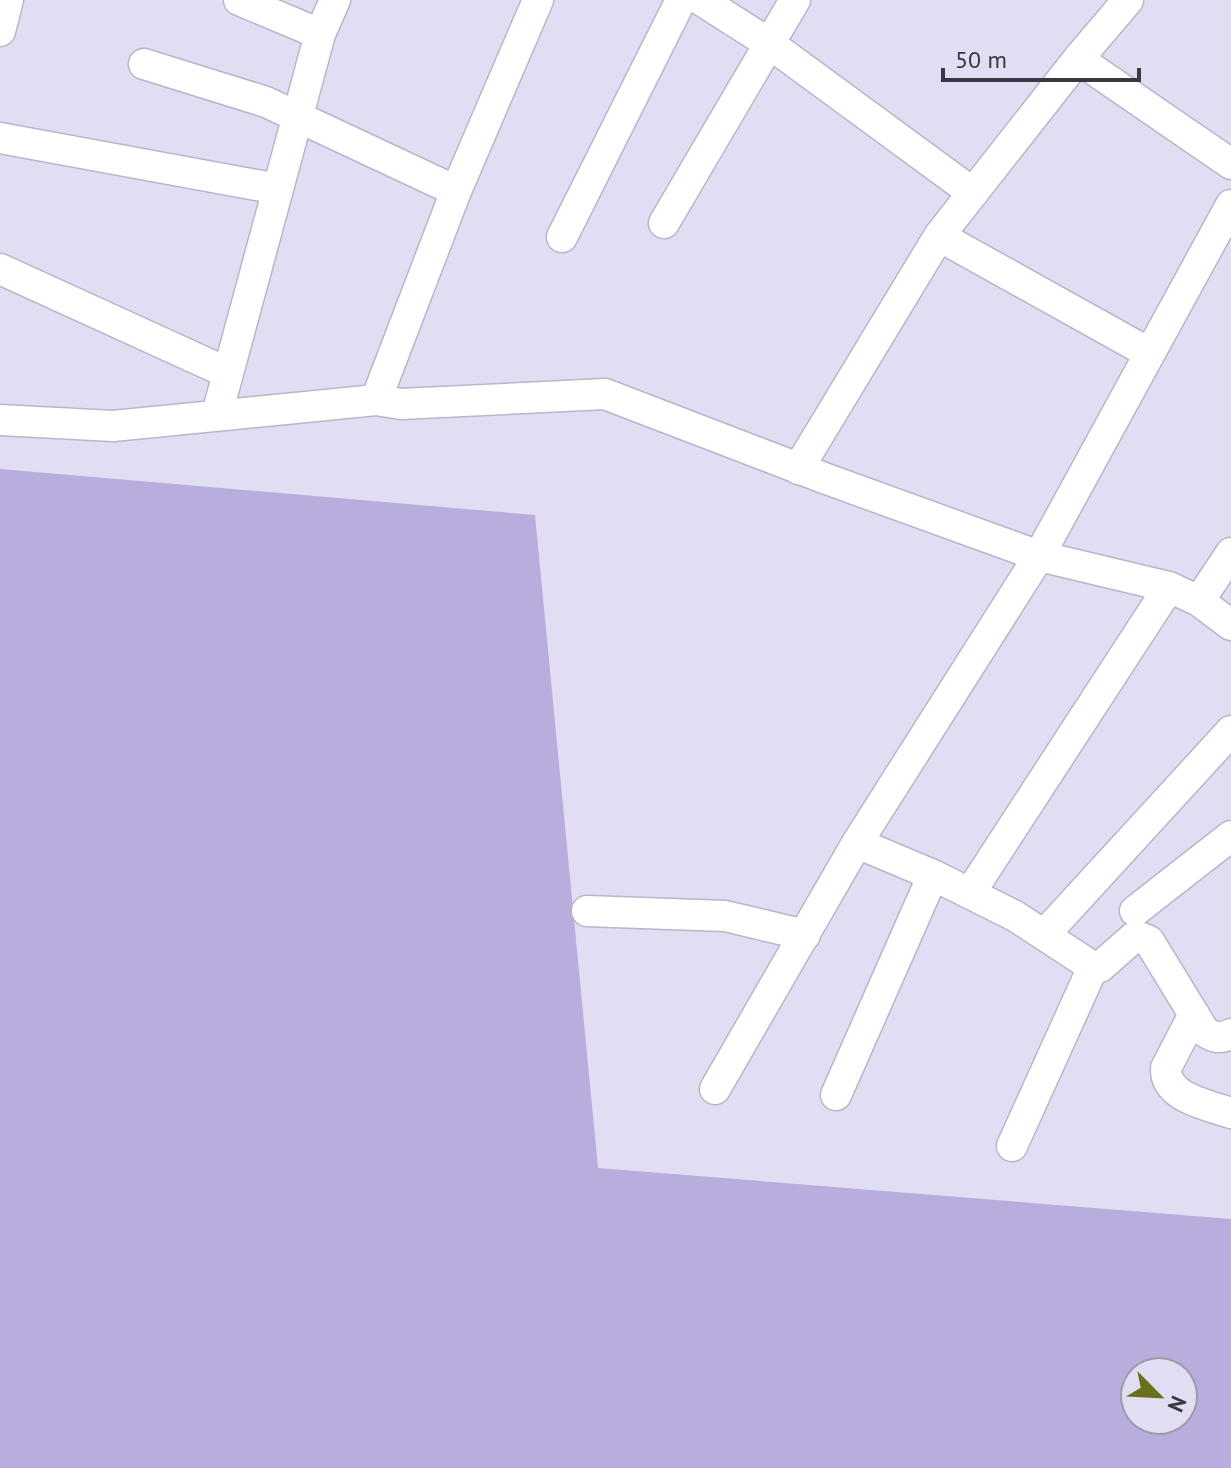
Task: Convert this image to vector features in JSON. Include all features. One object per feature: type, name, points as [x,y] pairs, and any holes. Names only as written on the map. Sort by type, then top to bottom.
[{"type":"street","points":[[0,31],[8,0]]},
{"type":"street","points":[[239,0],[320,34]]},
{"type":"street","points":[[217,414],[320,34],[335,0]]},
{"type":"street","points":[[376,400],[456,191],[538,0]]},
{"type":"street","points":[[562,237],[681,0]]},
{"type":"street","points":[[701,0],[770,44],[973,193]]},
{"type":"street","points":[[664,223],[795,0]]},
{"type":"street","points":[[798,469],[939,236],[1128,0]]},
{"type":"street","points":[[1078,59],[1231,164]]},
{"type":"street","points":[[144,64],[241,93],[456,191]]},
{"type":"street","points":[[0,138],[278,189]]},
{"type":"street","points":[[715,1089],[857,843],[1039,556],[1231,205]]},
{"type":"street","points":[[939,236],[1149,353]]},
{"type":"street","points":[[0,269],[228,373]]},
{"type":"street","points":[[0,420],[113,426],[376,400],[401,404],[605,394],[798,469],[1039,556],[1169,587],[1199,601],[1231,625]]},
{"type":"street","points":[[1199,601],[1231,553]]},
{"type":"street","points":[[970,893],[1169,587]]},
{"type":"street","points":[[1044,935],[1231,731]]},
{"type":"street","points":[[857,843],[970,893],[1015,916],[1093,967],[1100,967],[1133,938],[1138,924],[1231,836]]},
{"type":"street","points":[[836,1095],[933,875]]},
{"type":"street","points":[[1097,877],[1123,896],[1204,1031],[1220,1038],[1231,1034]]},
{"type":"street","points":[[587,911],[725,916],[805,935]]},
{"type":"street","points":[[1012,1146],[1093,967]]},
{"type":"street","points":[[1194,1014],[1166,1068],[1166,1076],[1179,1093],[1231,1113]]},
{"type":"shaded area","points":[[0,469],[535,515],[598,1168],[1231,1219],[1231,1468],[0,1468]]}]
